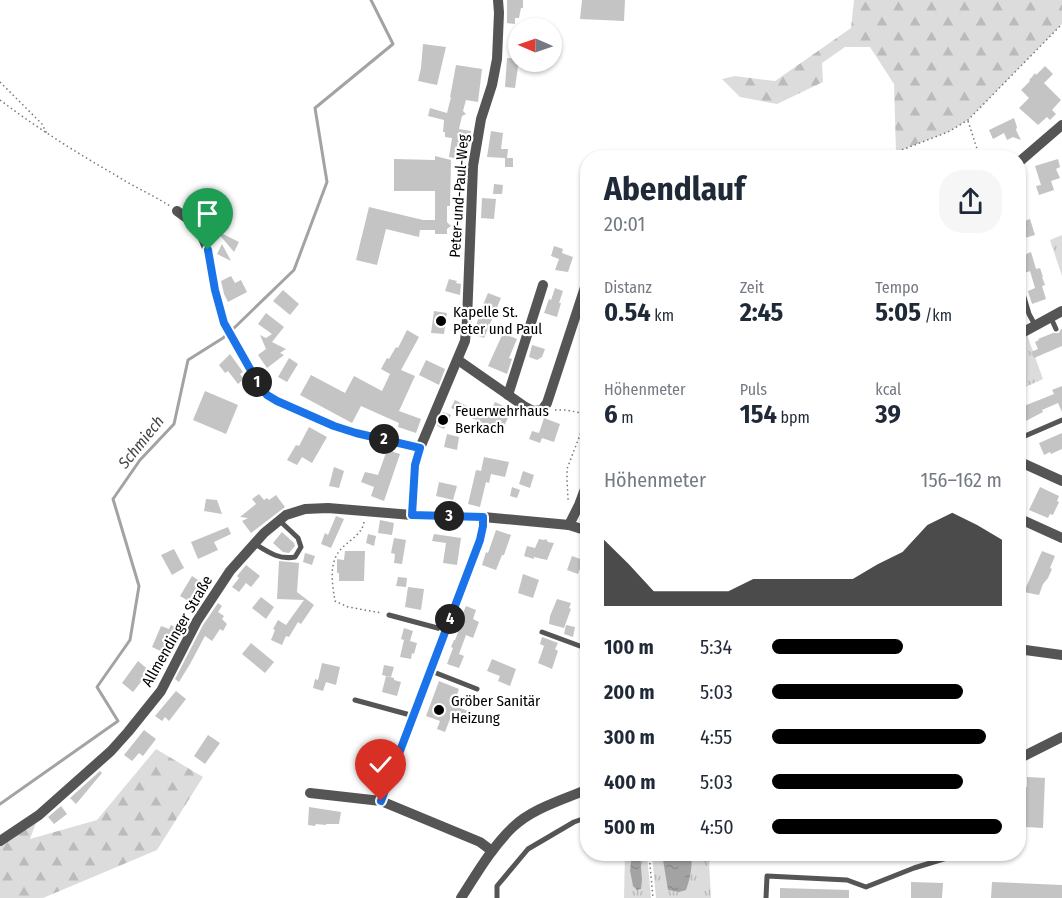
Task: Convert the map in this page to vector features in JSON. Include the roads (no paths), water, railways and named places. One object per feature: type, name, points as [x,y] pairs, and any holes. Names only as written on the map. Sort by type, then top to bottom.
[{"type":"street","name":"Peter-und-Paul-Weg","points":[[412,515],[415,465],[420,448],[465,341],[473,166],[481,119],[492,85],[496,59],[498,0]]},
{"type":"street","points":[[1026,157],[1061,129]]},
{"type":"street","points":[[177,211],[200,231],[208,250],[224,323],[267,395],[334,426],[420,448]]},
{"type":"street","points":[[508,395],[543,285]]},
{"type":"street","points":[[458,360],[533,411],[542,410],[547,403],[580,302]]},
{"type":"street","points":[[1026,331],[1062,311]]},
{"type":"street","points":[[1026,465],[1062,482]]},
{"type":"street","points":[[569,525],[580,502]]},
{"type":"street","name":"Allmendinger Straße","points":[[0,842],[39,815],[111,751],[128,732],[161,691],[197,621],[225,578],[254,543],[286,515],[305,509],[328,508],[412,515],[483,517],[569,525],[580,528]]},
{"type":"street","points":[[381,801],[480,540],[483,517]]},
{"type":"street","points":[[1026,522],[1062,538]]},
{"type":"street","points":[[1026,650],[1062,655]]},
{"type":"street","points":[[1026,755],[1062,737]]},
{"type":"street","points":[[461,898],[492,851],[514,826],[538,810],[580,792]]},
{"type":"street","points":[[310,793],[381,801],[480,842],[492,851]]},
{"type":"lane","points":[[1026,304],[1036,327]]},
{"type":"lane","points":[[1051,318],[1056,329]]},
{"type":"lane","points":[[1026,435],[1062,420]]},
{"type":"lane","points":[[254,543],[278,557],[295,557],[302,548],[298,538],[280,520]]},
{"type":"lane","points":[[389,615],[446,630]]},
{"type":"lane","points":[[542,632],[580,646]]},
{"type":"lane","points":[[431,671],[477,689]]},
{"type":"lane","points":[[355,700],[414,716]]},
{"type":"lane","points":[[497,898],[497,886],[528,849],[580,820]]},
{"type":"lane","points":[[766,898],[767,876],[847,880],[866,887],[937,861]]},
{"type":"water","points":[[631,861],[641,861],[641,889],[637,890],[633,886]]},
{"type":"water","points":[[663,861],[692,861],[686,890],[679,892],[668,890]]},
{"type":"waterway","name":"Schmiech","points":[[232,330],[294,270],[327,182],[315,108],[393,44],[371,0]]},
{"type":"waterway","name":"Schmiech","points":[[0,804],[118,721],[97,687],[130,640],[139,586],[113,499],[140,460],[174,424],[188,360],[227,334]]},
{"type":"place","name":"Kapelle St. Peter und Paul","points":[[441,321]]},
{"type":"place","name":"Feuerwehrhaus Berkach","points":[[443,420]]},
{"type":"place","name":"Gröber Sanitär Heizung","points":[[439,710]]}]
